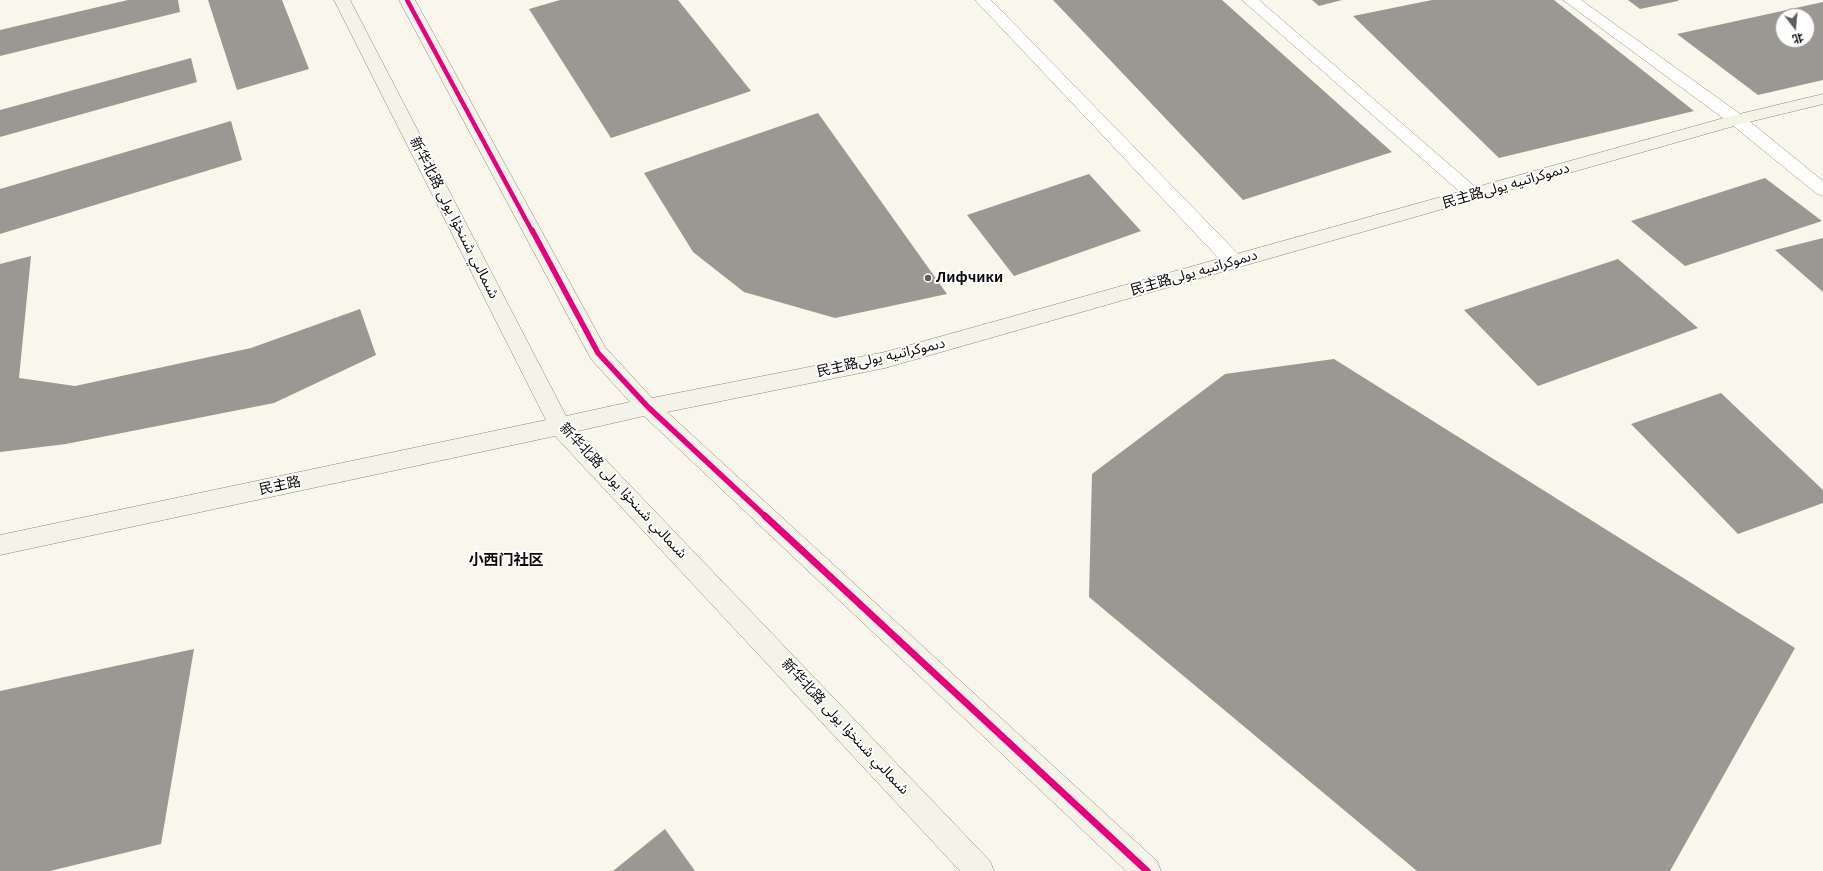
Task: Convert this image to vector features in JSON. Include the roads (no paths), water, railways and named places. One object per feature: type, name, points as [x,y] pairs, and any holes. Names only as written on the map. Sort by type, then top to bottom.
[{"type":"main road","name":"新华北路 شىمالىي شىنخۇا يولى","points":[[342,0],[560,426],[980,871]]},
{"type":"main road","points":[[406,0],[598,352],[648,407],[1147,871]]},
{"type":"main road","name":"民主路دىموكراتىيە يولى","points":[[560,426],[885,360],[1737,120],[1823,99]]},
{"type":"main road","name":"民主路","points":[[0,546],[560,426]]},
{"type":"street","points":[[983,0],[1234,262]]},
{"type":"street","points":[[1250,0],[1474,195]]},
{"type":"street","points":[[1571,0],[1737,120],[1823,190]]},
{"type":"place","name":"Лифчики","points":[[928,278]]},
{"type":"district","name":"小西门社区","points":[[506,561]]}]
